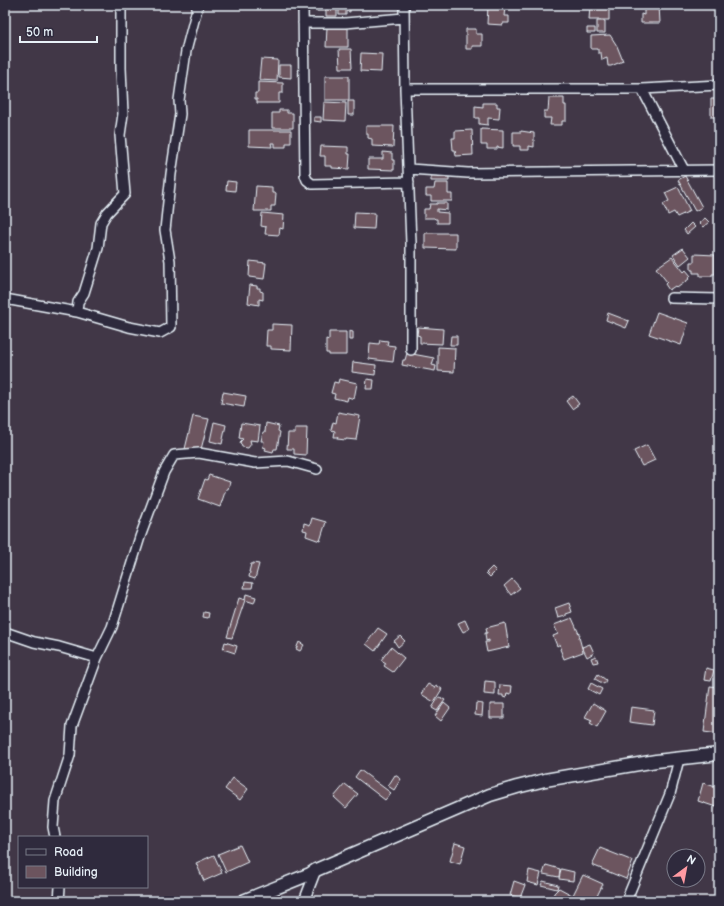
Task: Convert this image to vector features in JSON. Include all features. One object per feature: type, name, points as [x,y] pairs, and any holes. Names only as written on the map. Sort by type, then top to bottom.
[{"type":"street","points":[[77,312],[78,302],[84,293],[98,248],[101,222],[107,212],[126,194],[120,135],[124,114],[121,68],[121,5]]},
{"type":"street","points":[[5,299],[77,312],[129,327],[160,333],[171,327],[170,261],[166,230],[171,168],[180,114],[179,100],[186,51],[198,5]]},
{"type":"street","points":[[303,5],[305,174],[307,180],[312,184],[409,182]]},
{"type":"street","points":[[404,5],[405,89],[409,169],[411,350]]},
{"type":"street","points":[[303,23],[345,23],[404,18]]},
{"type":"street","points":[[405,89],[642,89],[719,85]]},
{"type":"street","points":[[642,89],[684,170]]},
{"type":"street","points":[[409,169],[468,173],[719,170]]},
{"type":"street","points":[[671,298],[719,299]]},
{"type":"street","points":[[56,836],[53,827],[55,801],[70,755],[72,726],[97,658],[112,627],[140,537],[164,472],[174,455],[199,453],[255,463],[288,461],[317,470]]},
{"type":"street","points":[[5,632],[34,642],[60,647],[97,658]]},
{"type":"street","points":[[243,901],[310,874],[316,870],[497,793],[545,780],[656,761],[719,754]]},
{"type":"street","points":[[626,901],[670,794],[679,759]]},
{"type":"street","points":[[304,901],[316,870]]},
{"type":"street","points":[[59,901],[60,888]]},
{"type":"building","points":[[317,5],[337,5],[337,16],[326,16],[326,11],[317,11]]},
{"type":"building","points":[[343,5],[350,5],[350,12],[346,11],[346,15],[339,15],[339,9],[343,9]]},
{"type":"building","points":[[486,5],[486,7],[467,6]]},
{"type":"building","points":[[590,5],[609,5],[609,20],[589,20]]},
{"type":"building","points":[[642,5],[659,5],[660,23],[641,23],[641,14],[644,15],[644,8],[642,8]]},
{"type":"building","points":[[488,6],[505,7],[504,16],[509,16],[509,23],[503,23],[503,25],[487,24]]},
{"type":"building","points":[[597,21],[605,21],[605,33],[597,33]]},
{"type":"building","points":[[327,27],[348,27],[348,47],[326,47]]},
{"type":"building","points":[[587,28],[595,28],[595,33],[587,33]]},
{"type":"building","points":[[466,29],[476,29],[476,34],[482,34],[482,46],[472,46],[472,49],[466,49]]},
{"type":"building","points":[[610,35],[617,46],[623,61],[608,66],[607,58],[602,60],[601,53],[598,53],[598,49],[591,49],[591,36]]},
{"type":"building","points":[[339,49],[351,49],[352,68],[340,68]]},
{"type":"building","points":[[361,53],[382,54],[381,72],[360,71]]},
{"type":"building","points":[[261,59],[278,60],[277,81],[259,80]]},
{"type":"building","points":[[279,65],[291,65],[291,78],[279,77]]},
{"type":"building","points":[[325,76],[349,76],[349,100],[325,100]]},
{"type":"building","points":[[258,82],[283,83],[283,93],[279,93],[279,103],[257,103],[255,93],[258,93]]},
{"type":"building","points":[[549,98],[564,98],[564,105],[566,105],[566,121],[562,121],[562,125],[550,125],[551,118],[544,118],[544,111],[548,111]]},
{"type":"building","points":[[711,99],[718,99],[718,117],[711,117]]},
{"type":"building","points":[[348,101],[354,101],[354,115],[348,115]]},
{"type":"building","points":[[324,102],[346,103],[345,121],[323,120]]},
{"type":"building","points":[[483,103],[497,103],[497,107],[500,107],[499,119],[488,118],[488,125],[479,124],[479,118],[475,118],[475,106],[483,107]]},
{"type":"building","points":[[279,110],[287,110],[287,113],[293,113],[293,128],[272,128],[272,113],[279,113]]},
{"type":"building","points":[[314,117],[321,117],[321,122],[314,121]]},
{"type":"building","points":[[717,123],[719,123],[719,137],[715,137],[715,129],[717,129]]},
{"type":"building","points":[[366,126],[394,126],[393,147],[372,146],[372,139],[368,138],[368,134],[366,134]]},
{"type":"building","points":[[481,129],[503,130],[503,148],[497,147],[497,149],[487,149],[487,145],[481,145]]},
{"type":"building","points":[[249,130],[291,130],[291,143],[286,143],[286,147],[275,147],[275,143],[271,143],[272,147],[249,146]]},
{"type":"building","points":[[472,130],[473,155],[456,156],[455,150],[453,150],[452,138],[455,138],[455,131]]},
{"type":"building","points":[[521,131],[534,133],[534,147],[529,146],[529,150],[520,150],[520,146],[513,146],[513,132]]},
{"type":"building","points":[[321,146],[348,147],[348,154],[350,154],[349,169],[325,166],[325,156],[320,156]]},
{"type":"building","points":[[383,152],[392,153],[394,170],[368,169],[368,159],[383,159]]},
{"type":"building","points":[[431,174],[449,175],[449,181],[431,181]]},
{"type":"building","points":[[685,176],[702,207],[695,211],[678,180]]},
{"type":"building","points":[[227,181],[236,182],[235,191],[226,190]]},
{"type":"building","points":[[435,183],[448,183],[448,194],[452,194],[452,201],[431,201],[431,196],[426,196],[426,189],[434,189]]},
{"type":"building","points":[[256,186],[272,187],[272,193],[276,193],[275,206],[271,206],[271,211],[254,211]]},
{"type":"building","points":[[678,187],[690,211],[677,217],[674,212],[668,215],[663,204],[669,201],[665,193]]},
{"type":"building","points":[[447,203],[447,210],[437,209],[437,212],[448,213],[448,223],[437,223],[437,219],[424,218],[424,209],[429,209],[430,204]]},
{"type":"building","points":[[355,212],[375,213],[374,229],[354,228]]},
{"type":"building","points":[[262,213],[284,215],[283,229],[280,228],[279,235],[265,234],[266,227],[261,226]]},
{"type":"building","points":[[705,218],[709,222],[703,227],[699,223]]},
{"type":"building","points":[[691,223],[695,227],[687,234],[684,230]]},
{"type":"building","points":[[715,225],[719,225],[719,240],[715,240]]},
{"type":"building","points":[[425,233],[456,233],[456,249],[425,248]]},
{"type":"building","points":[[683,248],[690,257],[680,265],[673,255]]},
{"type":"building","points":[[694,254],[715,255],[715,274],[712,274],[712,276],[700,276],[700,273],[693,273],[693,270],[691,270],[691,262],[694,262]]},
{"type":"building","points":[[672,257],[684,272],[686,270],[691,276],[677,288],[675,286],[669,290],[665,284],[667,282],[656,268]]},
{"type":"building","points":[[250,261],[266,263],[264,279],[249,277]]},
{"type":"building","points":[[250,285],[257,286],[257,288],[260,288],[260,291],[263,292],[263,300],[259,299],[259,305],[248,303]]},
{"type":"building","points":[[657,312],[688,323],[681,345],[649,334]]},
{"type":"building","points":[[608,313],[629,321],[626,328],[606,320]]},
{"type":"building","points":[[272,324],[292,325],[291,350],[271,349],[271,346],[266,346],[267,330],[272,330]]},
{"type":"building","points":[[418,327],[443,329],[442,344],[420,343],[420,336],[417,335]]},
{"type":"building","points":[[349,331],[353,332],[353,340],[349,340]]},
{"type":"building","points":[[329,332],[346,332],[346,355],[329,355],[329,353],[326,353],[326,339],[329,340]]},
{"type":"building","points":[[451,336],[457,336],[457,345],[450,345]]},
{"type":"building","points":[[380,340],[388,341],[387,345],[395,346],[393,362],[369,359],[370,343],[379,344]]},
{"type":"building","points":[[438,347],[455,348],[454,372],[438,371]]},
{"type":"building","points":[[407,353],[434,358],[432,365],[436,366],[435,371],[402,365]]},
{"type":"building","points":[[353,362],[376,365],[375,375],[352,372]]},
{"type":"building","points":[[339,379],[357,383],[354,399],[348,397],[347,401],[334,398],[335,394],[331,393],[334,382],[338,383]]},
{"type":"building","points":[[367,379],[374,380],[373,389],[366,389]]},
{"type":"building","points":[[223,392],[246,396],[244,407],[221,403]]},
{"type":"building","points":[[573,396],[579,404],[572,409],[566,401]]},
{"type":"building","points":[[338,412],[360,416],[356,440],[337,439],[338,437],[334,437],[335,431],[331,430],[333,422],[336,423]]},
{"type":"building","points":[[193,416],[209,419],[200,453],[185,449]]},
{"type":"building","points":[[214,422],[226,425],[222,444],[210,441]]},
{"type":"building","points":[[241,423],[260,426],[258,441],[250,440],[251,444],[248,448],[242,447],[240,442],[243,439],[239,438]]},
{"type":"building","points":[[266,423],[279,426],[278,431],[280,432],[277,449],[274,449],[273,452],[265,450],[266,448],[263,447],[264,441],[261,441],[263,432],[265,432]]},
{"type":"building","points":[[295,428],[307,428],[306,455],[294,454],[294,449],[287,449],[288,433],[295,433]]},
{"type":"building","points":[[647,445],[655,460],[642,466],[634,451]]},
{"type":"building","points":[[209,475],[230,482],[220,507],[198,499],[205,479],[207,480]]},
{"type":"building","points":[[312,518],[326,522],[320,541],[306,536],[307,531],[303,530],[304,523],[310,525]]},
{"type":"building","points":[[251,564],[259,564],[255,579],[249,577]]},
{"type":"building","points":[[492,567],[496,571],[490,577],[486,573]]},
{"type":"building","points":[[512,579],[520,588],[511,595],[504,586]]},
{"type":"building","points":[[245,582],[253,583],[252,588],[244,588]]},
{"type":"building","points":[[246,594],[256,597],[254,603],[245,600]]},
{"type":"building","points":[[239,598],[245,600],[232,638],[227,637]]},
{"type":"building","points":[[569,603],[572,612],[566,614],[566,616],[558,618],[555,608]]},
{"type":"building","points":[[204,612],[209,613],[208,618],[203,617]]},
{"type":"building","points":[[572,618],[580,636],[583,652],[564,659],[560,649],[560,644],[557,646],[553,636],[558,634],[554,625]]},
{"type":"building","points":[[465,620],[469,629],[463,632],[458,623]]},
{"type":"building","points":[[505,623],[509,647],[487,652],[485,642],[489,642],[489,640],[486,641],[486,628]]},
{"type":"building","points":[[378,628],[387,634],[375,651],[366,644]]},
{"type":"building","points":[[400,636],[405,641],[398,647],[394,641]]},
{"type":"building","points":[[225,642],[237,646],[235,653],[223,649]]},
{"type":"building","points":[[299,642],[304,645],[300,651],[296,649]]},
{"type":"building","points":[[590,644],[594,653],[587,657],[582,647]]},
{"type":"building","points":[[391,647],[404,658],[393,672],[384,666],[386,663],[381,660]]},
{"type":"building","points":[[596,656],[598,662],[593,663],[591,658]]},
{"type":"building","points":[[706,668],[714,670],[711,681],[704,680]]},
{"type":"building","points":[[598,674],[606,680],[604,684],[595,679]]},
{"type":"building","points":[[485,681],[495,682],[495,695],[484,694]]},
{"type":"building","points":[[591,683],[602,689],[599,695],[588,689]]},
{"type":"building","points":[[428,684],[435,688],[436,685],[442,689],[434,702],[421,694]]},
{"type":"building","points":[[500,685],[512,686],[511,694],[507,693],[506,698],[503,697],[503,695],[499,695]]},
{"type":"building","points":[[710,686],[719,687],[719,734],[704,732]]},
{"type":"building","points":[[439,697],[445,700],[437,711],[432,708]]},
{"type":"building","points":[[444,703],[450,708],[441,721],[435,716]]},
{"type":"building","points":[[476,703],[483,704],[482,716],[475,715]]},
{"type":"building","points":[[593,703],[606,711],[597,727],[590,723],[592,720],[585,717]]},
{"type":"building","points":[[490,704],[504,704],[504,718],[490,718]]},
{"type":"building","points":[[631,707],[654,710],[652,725],[629,722]]},
{"type":"building","points":[[360,770],[391,793],[385,800],[355,777]]},
{"type":"building","points":[[395,775],[401,779],[394,790],[388,786]]},
{"type":"building","points":[[233,778],[248,789],[240,800],[225,789]]},
{"type":"building","points":[[703,783],[719,788],[719,808],[698,801]]},
{"type":"building","points":[[345,784],[358,794],[346,808],[334,797]]},
{"type":"building","points":[[455,843],[465,846],[460,864],[450,861]]},
{"type":"building","points":[[240,845],[248,862],[226,872],[218,854]]},
{"type":"building","points":[[600,848],[633,861],[626,879],[592,865]]},
{"type":"building","points":[[214,855],[222,873],[204,881],[196,863]]},
{"type":"building","points":[[546,865],[560,869],[559,877],[543,874]]},
{"type":"building","points":[[561,869],[574,872],[573,881],[559,879]]},
{"type":"building","points":[[529,870],[541,873],[538,885],[527,882]]},
{"type":"building","points":[[583,875],[603,884],[597,896],[601,898],[599,901],[570,901]]},
{"type":"building","points":[[514,881],[525,885],[520,898],[510,895]]},
{"type":"building","points":[[543,881],[558,885],[557,889],[541,885]]},
{"type":"building","points":[[559,888],[572,895],[569,901],[552,901],[554,893]]}]
